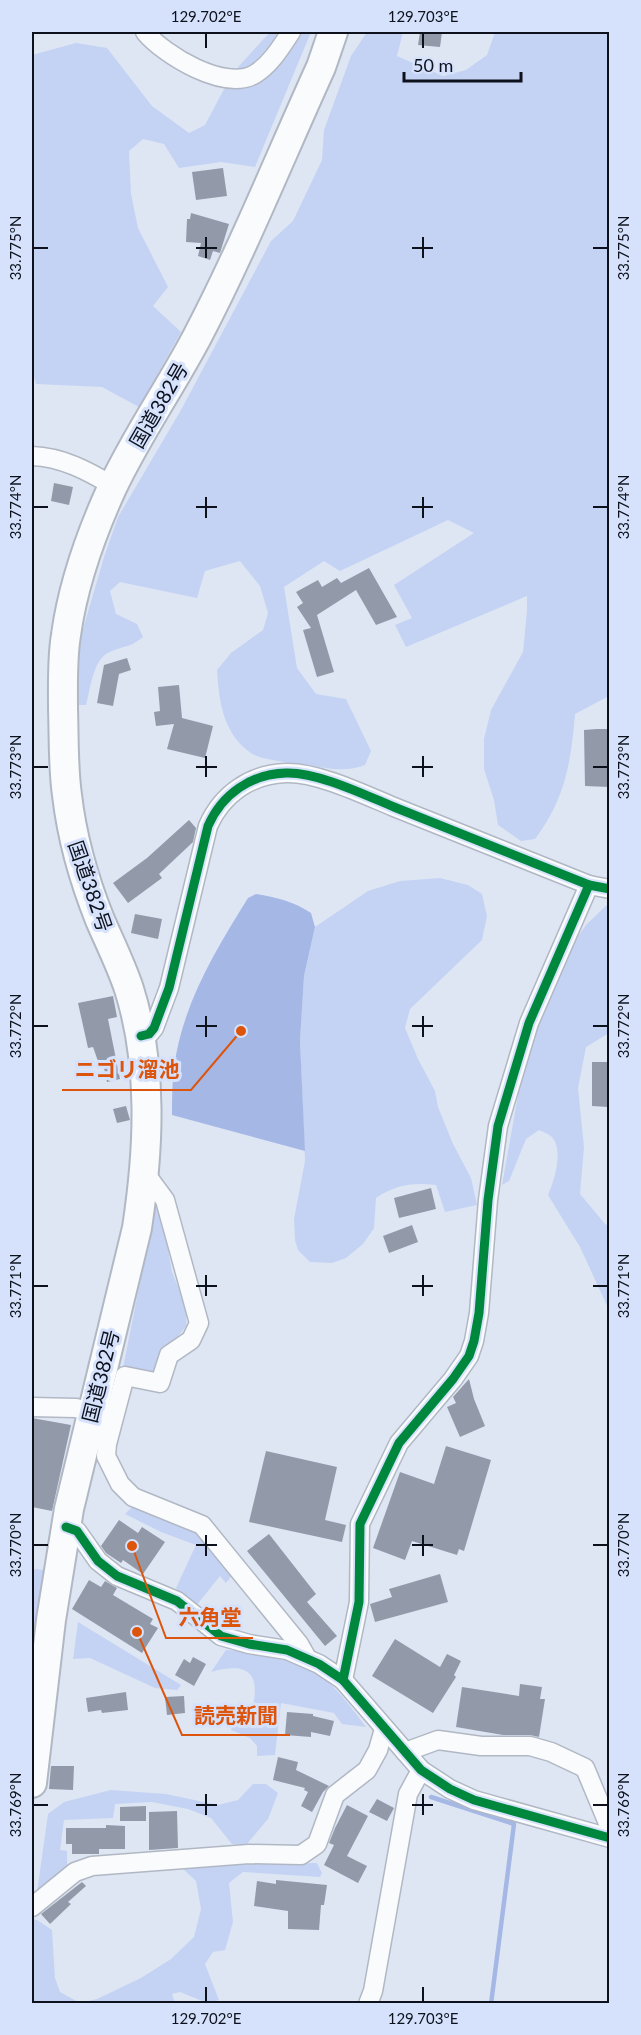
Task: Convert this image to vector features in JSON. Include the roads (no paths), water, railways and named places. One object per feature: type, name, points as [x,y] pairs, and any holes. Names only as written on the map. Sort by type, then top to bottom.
[{"type":"highway","name":"国道382号","points":[[32,1783],[51,1620],[66,1527],[91,1412],[137,1228],[144,1180],[146,1119],[141,1036],[120,965],[81,868],[70,818],[64,770],[63,668],[66,634],[87,547],[113,486],[196,339],[221,289],[321,67],[333,32]]},
{"type":"street","points":[[145,32],[171,54],[205,73],[235,79],[254,75],[274,57],[291,32]]},
{"type":"street","points":[[32,456],[56,458],[113,486]]},
{"type":"street","points":[[141,1036],[149,1034],[154,1028],[169,988],[213,813],[229,794],[269,774],[289,773],[340,785],[590,885],[609,889]]},
{"type":"street","points":[[343,1680],[359,1602],[360,1524],[399,1443],[447,1387],[469,1356],[479,1313],[488,1200],[498,1126],[529,1023],[590,885]]},
{"type":"street","points":[[144,1180],[151,1181],[165,1200],[199,1323],[191,1340],[169,1355],[160,1383],[125,1376],[106,1456],[120,1484],[133,1497],[202,1525],[308,1658]]},
{"type":"street","points":[[32,1407],[76,1408],[91,1412]]},
{"type":"street","points":[[66,1527],[77,1531],[98,1561],[117,1576],[177,1601],[221,1636],[249,1644],[287,1650],[328,1669],[343,1680],[421,1770],[450,1789],[474,1800],[609,1838]]},
{"type":"street","points":[[32,1907],[75,1872],[92,1866],[249,1854],[301,1855],[317,1844],[334,1795],[367,1770],[378,1750],[384,1728]]},
{"type":"street","points":[[405,1752],[438,1740],[481,1746],[530,1746],[551,1752],[585,1768],[609,1828]]},
{"type":"street","points":[[368,2004],[373,1991],[408,1794],[421,1770]]},
{"type":"waterway","points":[[431,1797],[514,1824],[491,2004]]},
{"type":"place","name":"ニゴリ溜池","points":[[241,1031]]},
{"type":"place","name":"六角堂","points":[[132,1546]]},
{"type":"place","name":"読売新聞","points":[[137,1632]]}]
